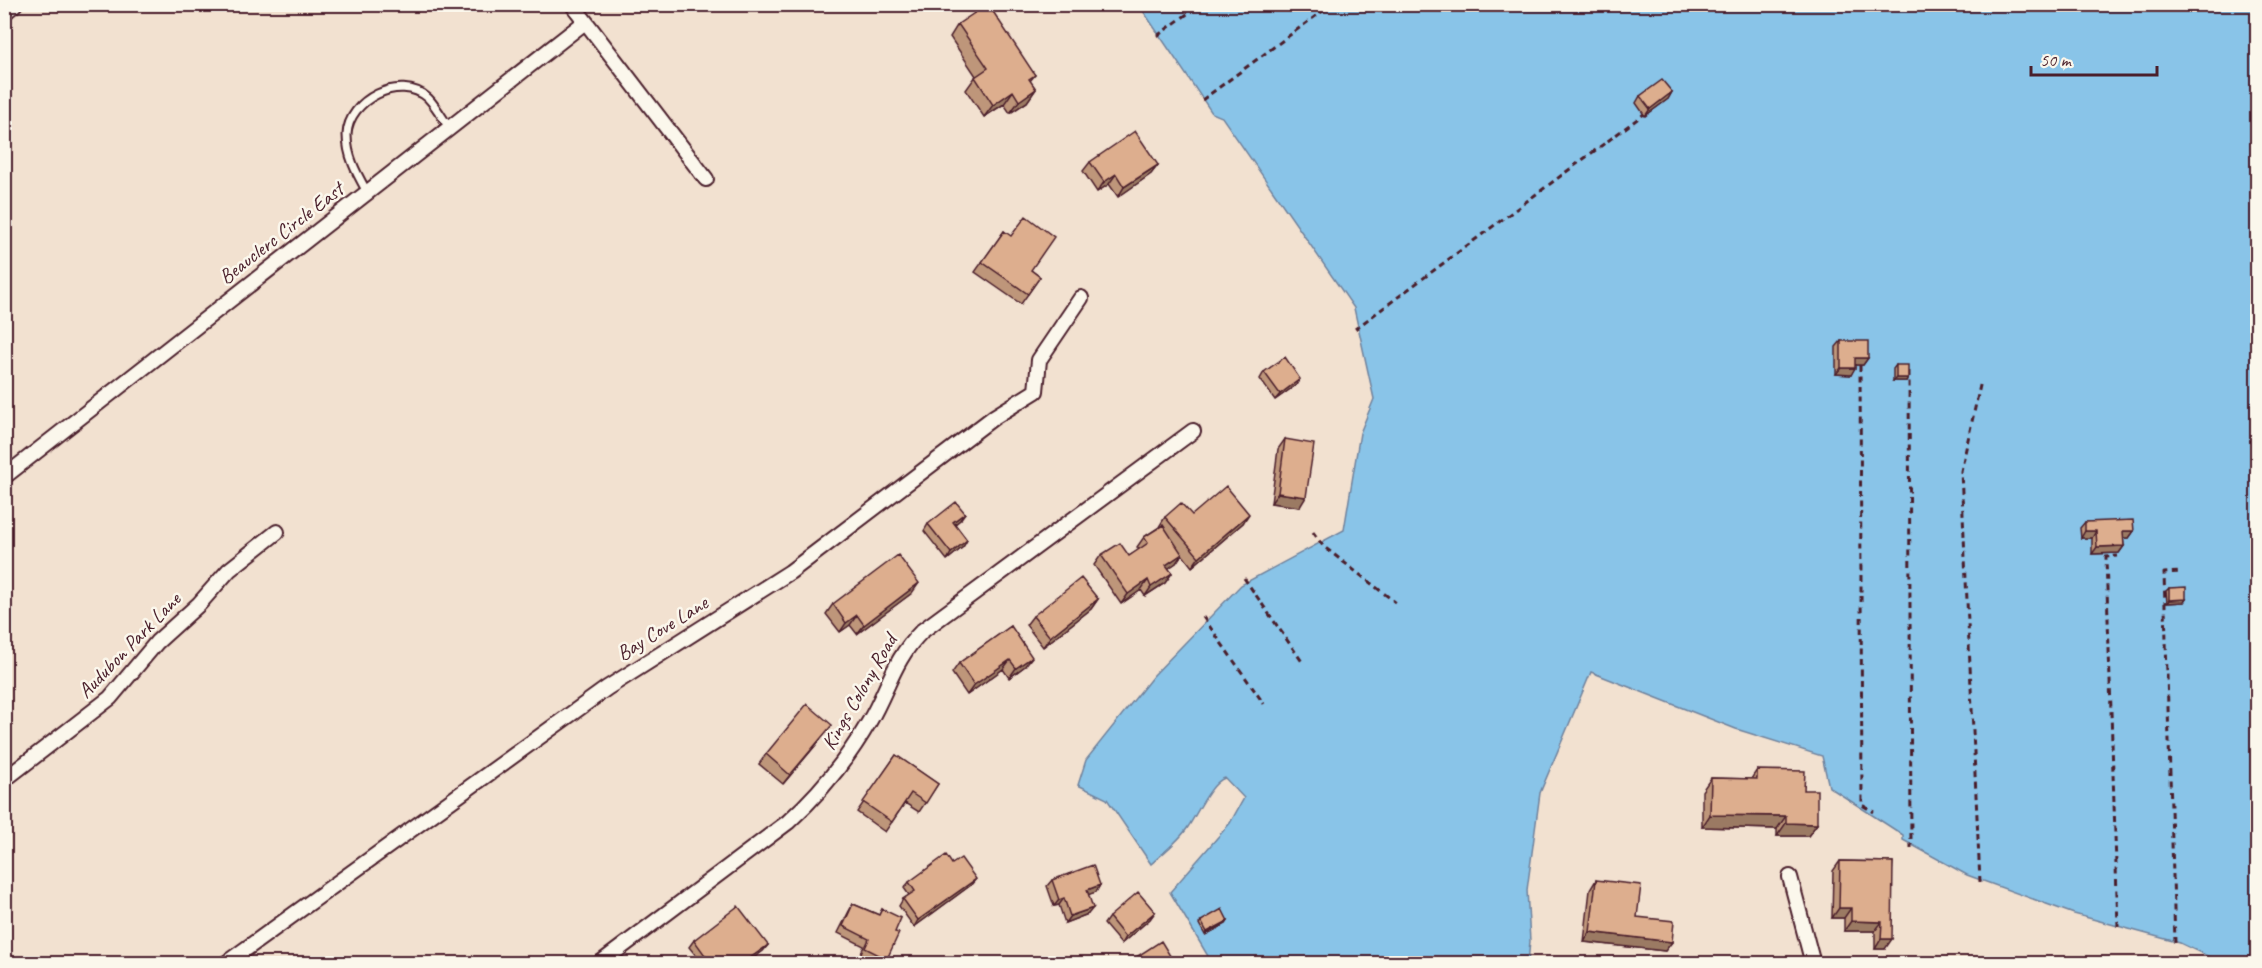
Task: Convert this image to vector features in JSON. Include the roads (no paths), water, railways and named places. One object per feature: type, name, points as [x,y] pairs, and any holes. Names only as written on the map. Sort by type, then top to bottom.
[{"type":"street","points":[[4,13],[15,4]]},
{"type":"street","points":[[572,4],[706,179]]},
{"type":"street","name":"Beauclerc Circle East","points":[[4,477],[585,22]]},
{"type":"street","name":"Bay Cove Lane","points":[[225,963],[607,688],[790,572],[994,417],[1036,391],[1039,360],[1081,298]]},
{"type":"street","name":"Kings Colony Road","points":[[599,963],[788,822],[808,804],[844,762],[870,721],[902,654],[922,631],[1193,431]]},
{"type":"street","name":"Audubon Park Lane","points":[[4,780],[110,698],[157,642],[191,611],[229,570],[277,532]]},
{"type":"street","points":[[1790,877],[1813,963]]},
{"type":"lane","points":[[367,192],[348,153],[347,133],[351,120],[361,105],[378,94],[396,88],[411,90],[427,97],[450,129]]},
{"type":"water","points":[[1139,5],[2257,5],[2257,963],[2222,963],[2180,943],[2074,914],[1967,875],[1903,840],[1903,835],[1829,787],[1822,756],[1736,729],[1591,672],[1540,793],[1527,890],[1530,941],[1528,963],[1212,963],[1170,892],[1230,823],[1244,798],[1225,778],[1220,781],[1210,792],[1184,832],[1151,864],[1107,799],[1078,785],[1086,760],[1153,676],[1241,585],[1344,530],[1360,433],[1374,399],[1354,308],[1222,117],[1212,113]]}]
